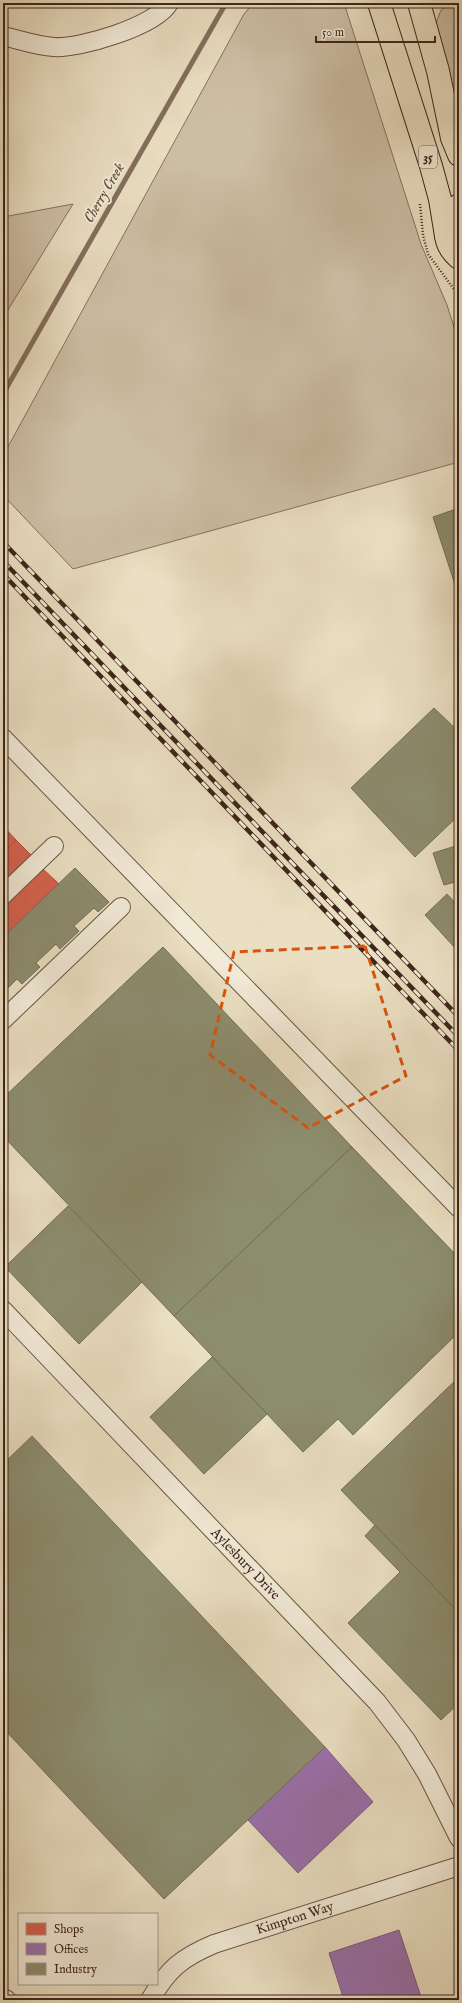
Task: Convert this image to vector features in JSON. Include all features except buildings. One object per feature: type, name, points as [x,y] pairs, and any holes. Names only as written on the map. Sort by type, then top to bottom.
[{"type":"main road","name":"35","points":[[379,3],[431,166],[440,200],[446,236],[453,252],[459,258]]},
{"type":"main road","name":"35","points":[[419,3],[438,71],[450,130],[459,155]]},
{"type":"main road","points":[[446,236],[447,222],[459,205]]},
{"type":"street","points":[[3,36],[55,47],[73,45],[132,29],[154,18],[169,3]]},
{"type":"street","points":[[3,738],[459,1208]]},
{"type":"street","points":[[3,895],[54,846]]},
{"type":"street","points":[[3,1020],[121,907]]},
{"type":"street","name":"Aylesbury Drive","points":[[3,1310],[378,1702],[406,1740],[423,1767],[459,1838]]},
{"type":"street","name":"Kimpton Way","points":[[150,2000],[164,1977],[178,1963],[195,1952],[214,1944],[459,1866]]},
{"type":"street","points":[[3,1998],[7,2000]]},
{"type":"highlighted area","points":[[365,946],[406,1076],[308,1128],[210,1055],[234,952]]},
{"type":"shaded area","points":[[253,3],[344,3],[421,244],[447,305],[459,343],[459,462],[73,569],[3,495],[3,452],[9,445],[244,14]]},
{"type":"shaded area","points":[[454,3],[459,3],[459,114],[436,23],[441,10]]},
{"type":"shaded area","points":[[73,204],[3,318],[3,217]]},
{"type":"waterway","name":"Cherry Creek","points":[[3,394],[226,3]]},
{"type":"railway","points":[[3,542],[459,1017]]},
{"type":"railway","points":[[3,561],[459,1037]]},
{"type":"railway","points":[[3,574],[459,1051]]}]
